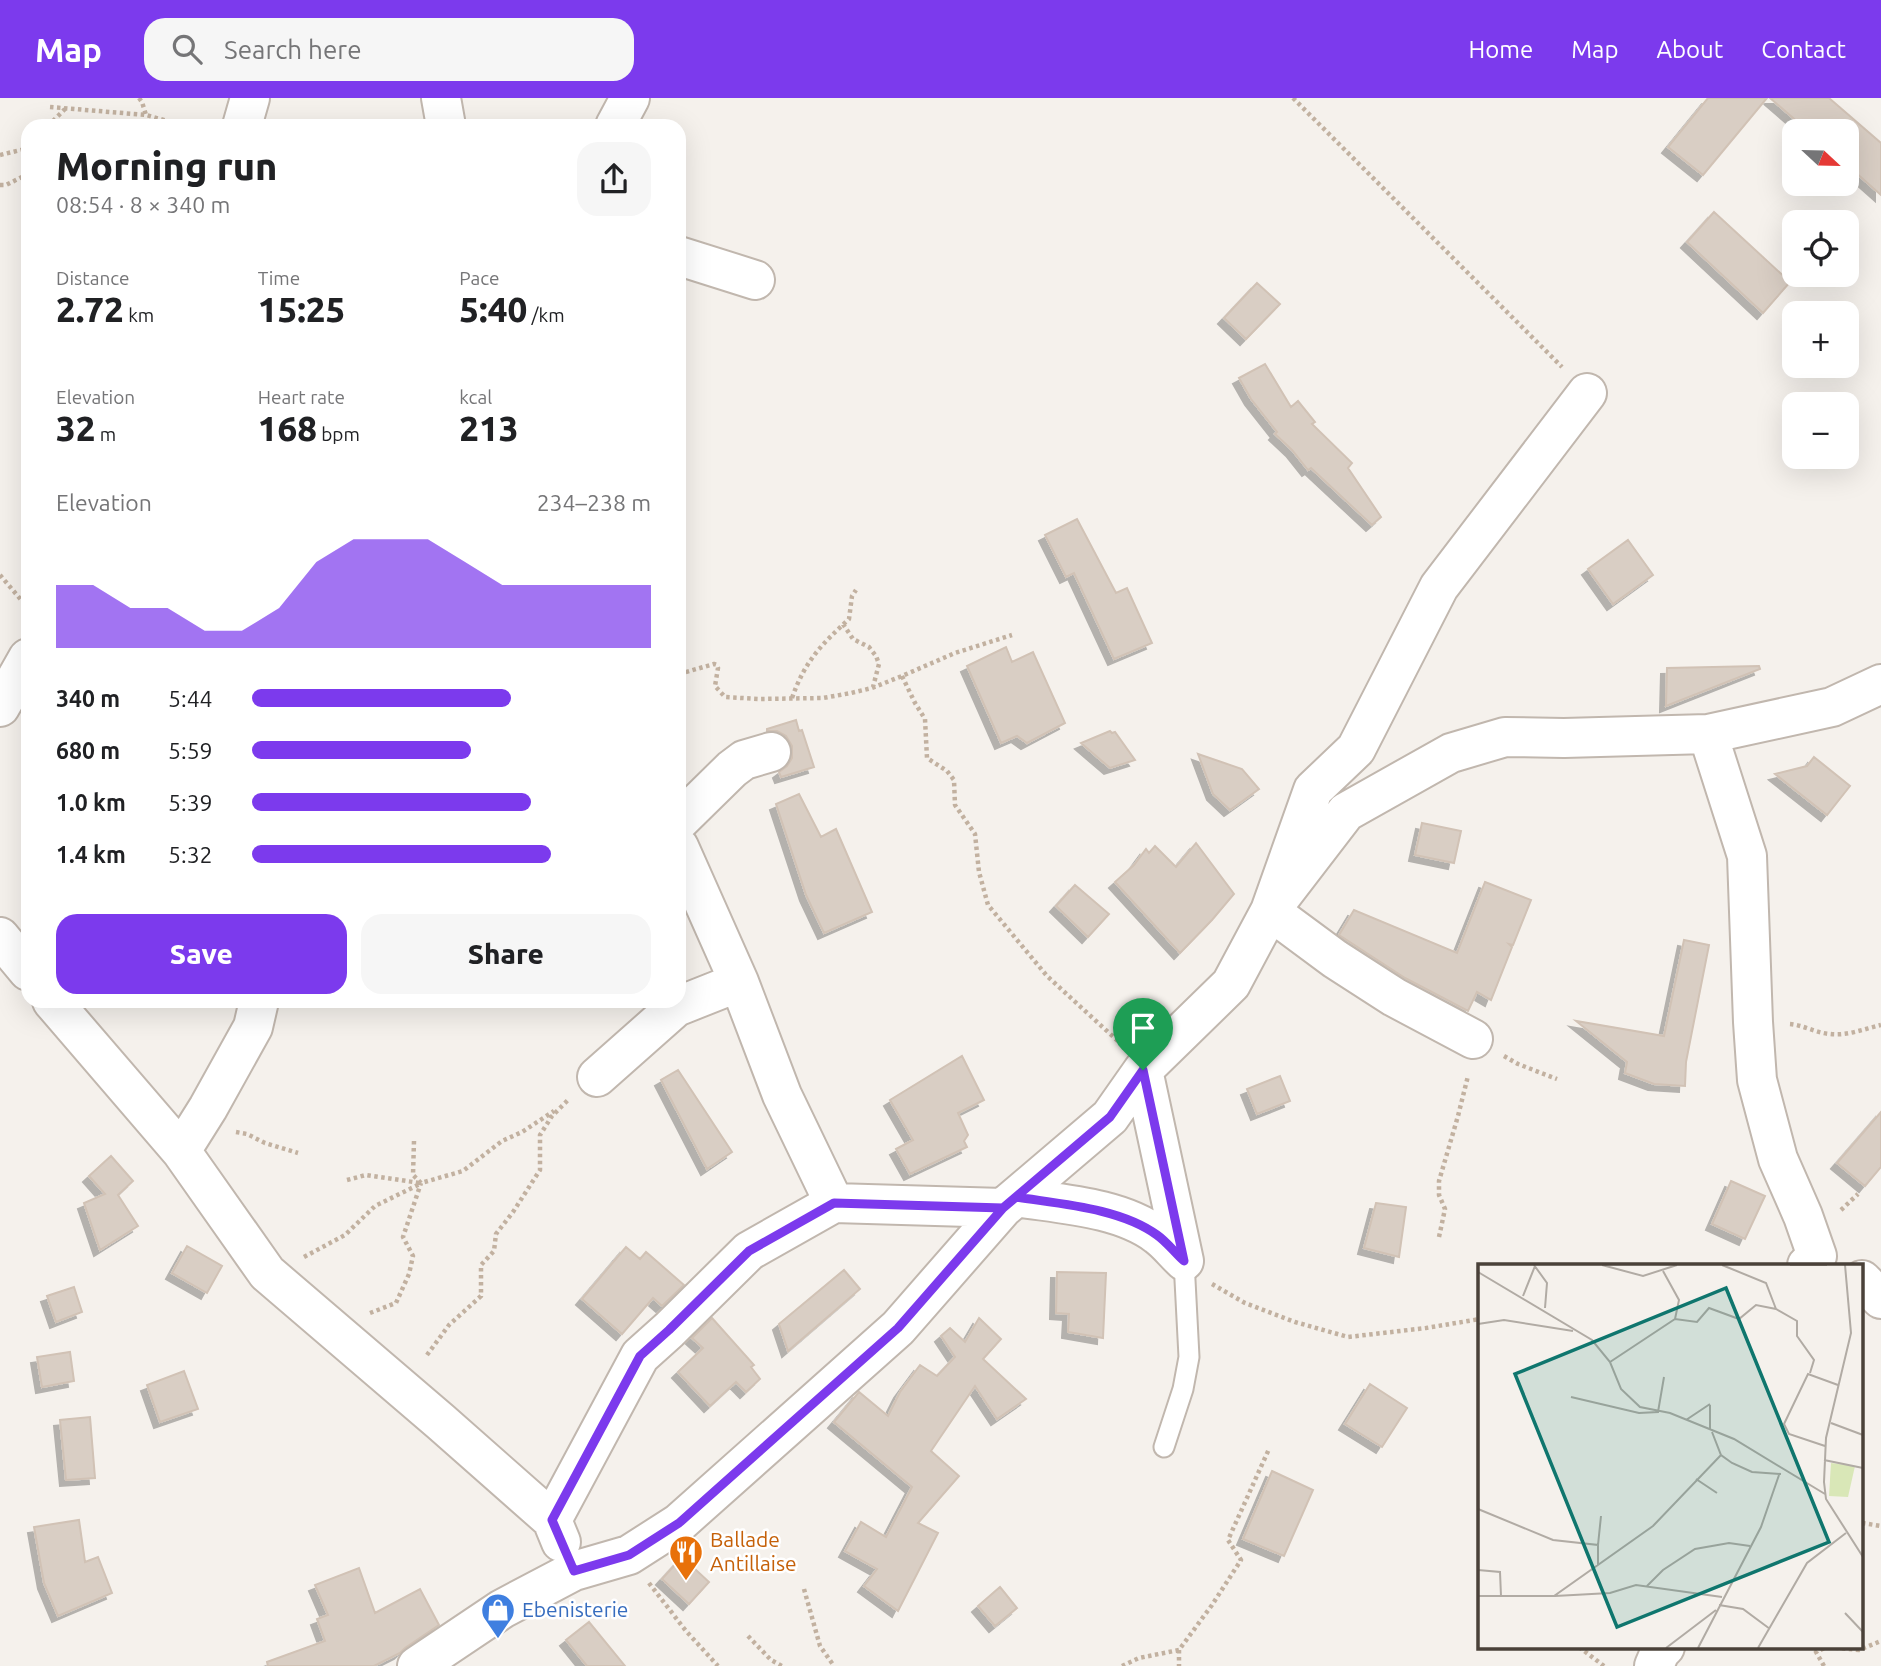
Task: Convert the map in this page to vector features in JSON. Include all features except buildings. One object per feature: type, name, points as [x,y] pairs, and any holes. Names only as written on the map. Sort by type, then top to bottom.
[{"type":"street","points":[[244,119],[250,98]]},
{"type":"street","points":[[441,98],[445,119]]},
{"type":"street","points":[[618,119],[629,98]]},
{"type":"street","points":[[686,258],[755,280]]},
{"type":"street","points":[[417,1666],[502,1608],[574,1571],[629,1555],[679,1523],[898,1328],[1010,1202],[1110,1117],[1143,1070],[1231,984],[1270,911],[1313,790],[1356,749],[1439,587],[1587,393]]},
{"type":"street","points":[[0,707],[21,670]]},
{"type":"street","points":[[1270,911],[1346,812],[1451,753],[1505,737],[1708,734],[1832,708],[1881,684]]},
{"type":"street","points":[[1708,734],[1747,856],[1757,1080],[1778,1159],[1820,1262]]},
{"type":"street","points":[[686,814],[732,769],[747,748]]},
{"type":"street","points":[[686,863],[739,982],[782,1095],[834,1203]]},
{"type":"street","points":[[1270,911],[1335,959],[1394,997],[1473,1039]]},
{"type":"street","points":[[0,937],[21,962]]},
{"type":"street","points":[[686,1003],[739,982]]},
{"type":"street","points":[[59,1008],[186,1142],[267,1273],[552,1520],[574,1571]]},
{"type":"street","points":[[186,1142],[253,1027],[257,1008]]},
{"type":"street","points":[[597,1077],[675,1008]]},
{"type":"street","points":[[1143,1070],[1184,1261]]},
{"type":"street","points":[[552,1520],[640,1356],[749,1251],[834,1203],[1010,1202],[1096,1210],[1129,1220],[1156,1235],[1184,1261]]},
{"type":"street","points":[[1864,1282],[1881,1299]]},
{"type":"street","points":[[1654,1666],[1664,1648]]},
{"type":"lane","points":[[1164,1447],[1189,1357],[1184,1261]]},
{"type":"path","points":[[139,98],[146,115]]},
{"type":"path","points":[[1293,98],[1587,393]]},
{"type":"path","points":[[50,107],[146,115],[160,119]]},
{"type":"path","points":[[55,119],[65,108]]},
{"type":"path","points":[[0,155],[21,150]]},
{"type":"path","points":[[0,186],[21,178]]},
{"type":"path","points":[[0,575],[21,600]]},
{"type":"path","points":[[792,698],[805,666],[822,644],[849,619],[852,596],[856,590]]},
{"type":"path","points":[[843,624],[853,639],[869,647],[876,656],[879,664],[873,688]]},
{"type":"path","points":[[686,672],[717,665],[715,686],[725,697],[823,698],[873,688],[955,653],[1013,635]]},
{"type":"path","points":[[902,676],[925,719],[928,758],[947,771],[954,780],[955,805],[975,834],[979,872],[988,905],[1047,976],[1119,1042],[1143,1070]]},
{"type":"path","points":[[1753,1022],[1797,1025],[1831,1035],[1881,1025]]},
{"type":"path","points":[[1439,1237],[1445,1209],[1439,1195],[1439,1181],[1458,1116],[1473,1039],[1518,1064],[1557,1079]]},
{"type":"path","points":[[427,1355],[449,1325],[481,1296],[481,1265],[494,1251],[496,1234],[540,1170],[540,1135],[552,1116],[574,1094],[597,1077]]},
{"type":"path","points":[[299,1259],[345,1235],[375,1206],[421,1183],[463,1171],[502,1141],[522,1132],[561,1107]]},
{"type":"path","points":[[186,1142],[197,1135],[230,1131],[247,1134],[265,1143],[298,1153]]},
{"type":"path","points":[[414,1141],[413,1175],[421,1183]]},
{"type":"path","points":[[347,1180],[366,1175],[421,1183]]},
{"type":"path","points":[[333,1328],[396,1303],[413,1256],[404,1237],[421,1183]]},
{"type":"path","points":[[1184,1261],[1214,1286],[1245,1303],[1295,1322],[1348,1337],[1478,1320]]},
{"type":"path","points":[[1179,1666],[1179,1650],[1241,1560],[1228,1539],[1269,1449]]},
{"type":"path","points":[[629,1555],[667,1609],[718,1666]]},
{"type":"path","points":[[804,1589],[820,1646],[834,1666]]},
{"type":"path","points":[[748,1636],[771,1660],[782,1666]]},
{"type":"path","points":[[1832,1648],[1859,1650],[1881,1642]]},
{"type":"path","points":[[1580,1648],[1604,1666]]},
{"type":"path","points":[[1824,1666],[1816,1653],[1825,1648]]},
{"type":"path","points":[[1122,1666],[1139,1658],[1179,1650]]},
{"type":"place","name":"Ballade Antillaise","points":[[686,1582]]},
{"type":"place","name":"Ebenisterie","points":[[498,1640]]},
{"type":"route","points":[[1143,1070],[1110,1117],[1003,1208],[834,1203],[749,1251],[640,1356],[552,1520],[574,1571],[629,1555],[679,1523],[898,1328],[1003,1208],[1016,1197],[1096,1210],[1129,1220],[1156,1235],[1184,1261],[1143,1070]]}]
